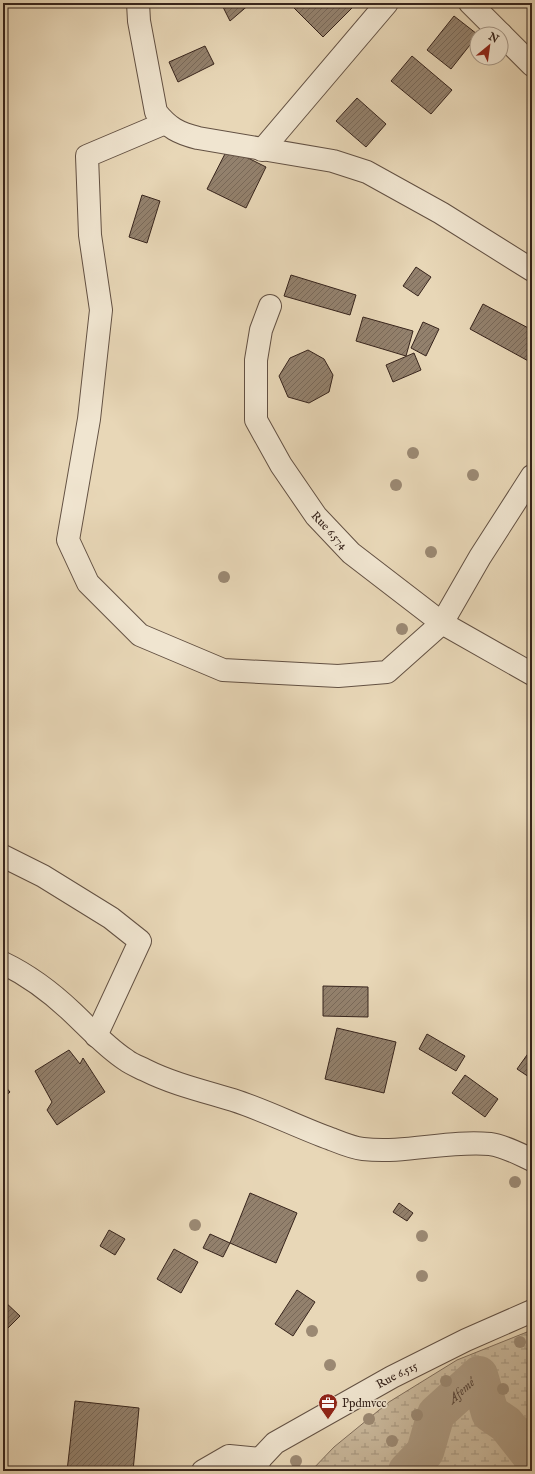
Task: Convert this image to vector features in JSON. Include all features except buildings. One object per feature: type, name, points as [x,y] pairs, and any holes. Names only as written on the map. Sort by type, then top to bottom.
[{"type":"street","points":[[138,3],[139,21],[156,112],[165,123],[183,134],[262,150],[333,161],[367,172],[441,213],[532,270]]},
{"type":"street","points":[[262,150],[387,3]]},
{"type":"street","points":[[470,3],[493,26]]},
{"type":"street","points":[[509,42],[532,65]]},
{"type":"street","points":[[165,123],[88,156],[90,235],[101,310],[90,419],[68,540],[88,583],[140,636],[223,670],[338,676],[387,672],[442,623],[480,557],[532,476]]},
{"type":"street","name":"Rue 6.574","points":[[270,306],[261,330],[256,360],[256,420],[281,465],[316,516],[351,553],[442,623],[532,674]]},
{"type":"street","points":[[3,856],[43,876],[111,918],[140,942],[96,1036]]},
{"type":"street","points":[[3,963],[14,968],[46,990],[71,1011],[96,1036],[126,1061],[162,1078],[199,1091],[233,1100],[331,1139],[362,1149],[389,1150],[460,1144],[490,1144],[516,1152],[532,1160]]},
{"type":"street","name":"Rue 6.515","points":[[258,1465],[275,1443],[392,1377],[466,1340],[532,1311]]},
{"type":"street","points":[[203,1471],[229,1456],[258,1465]]},
{"type":"green space","points":[[532,1330],[532,1471],[311,1471],[334,1447],[389,1402],[457,1360]]},
{"type":"waterway","name":"Afemé","points":[[407,1471],[425,1452],[436,1414],[479,1375],[490,1413],[506,1424],[532,1457]]},
{"type":"place","name":"Ppdmvcc","points":[[328,1420]]}]
